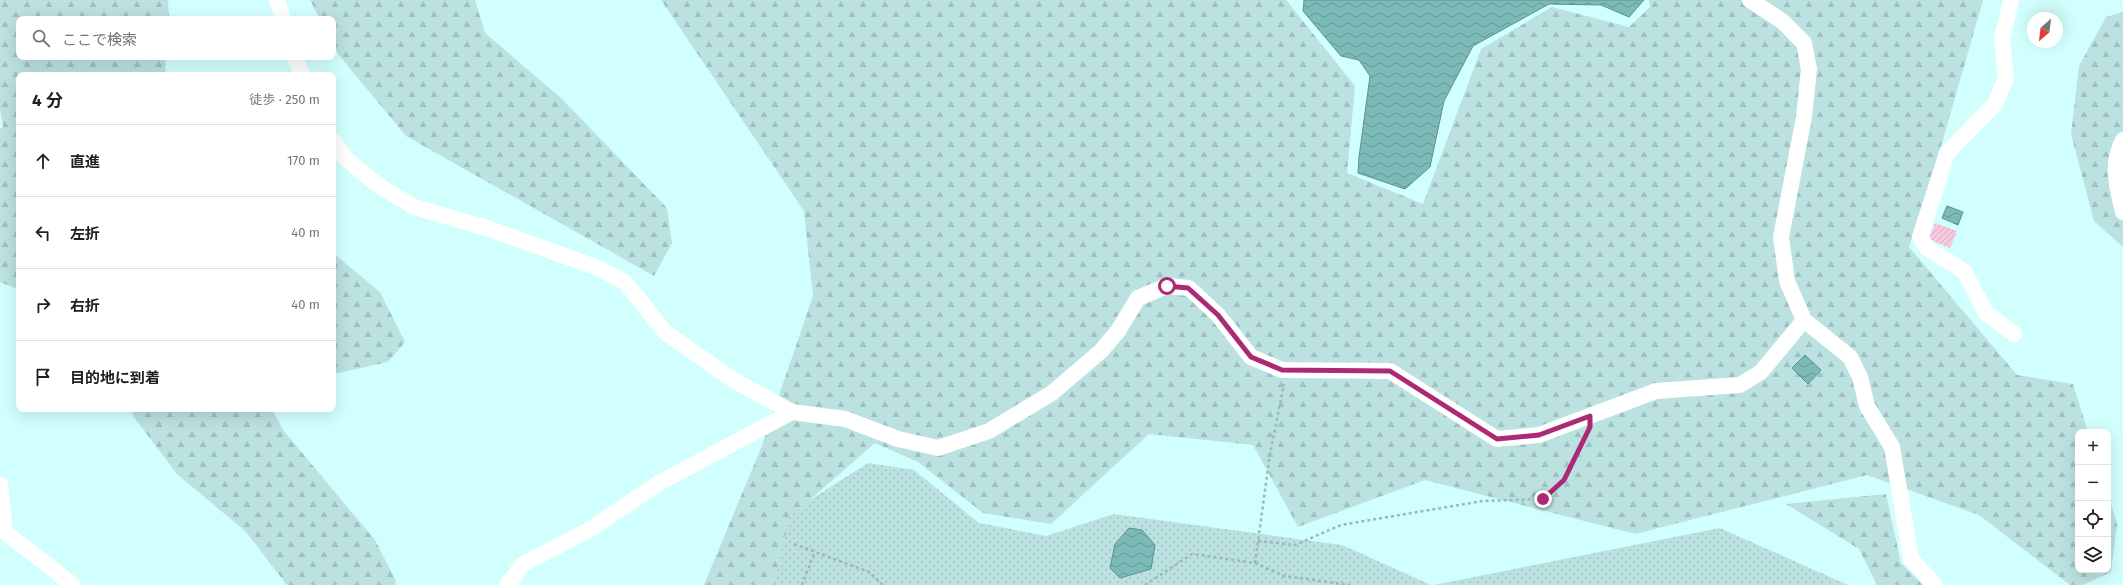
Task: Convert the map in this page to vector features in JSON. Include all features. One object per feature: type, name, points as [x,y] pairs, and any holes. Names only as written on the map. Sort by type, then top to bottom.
[{"type":"street","points":[[277,0],[282,16]]},
{"type":"street","points":[[1750,0],[1782,21],[1804,43],[1809,69],[1804,117],[1781,237],[1787,281],[1804,320],[1850,357],[1860,377],[1867,406],[1892,447],[1911,559],[1935,585]]},
{"type":"street","points":[[2012,0],[2002,40],[2006,78],[1995,104],[1947,153],[1920,237],[1927,248],[1964,271],[1986,313],[2014,334]]},
{"type":"street","points":[[296,60],[301,72]]},
{"type":"street","points":[[2123,140],[2118,150],[2114,176],[2123,212]]},
{"type":"street","points":[[336,145],[342,156],[375,184],[414,207],[487,228],[598,268],[625,282],[666,333],[735,381],[792,412],[845,418],[898,439],[938,448],[989,431],[1052,393],[1101,351],[1118,331],[1138,298],[1167,286],[1188,288],[1218,315],[1251,357],[1282,370],[1390,371],[1497,439],[1539,435],[1656,391],[1740,385],[1761,372],[1804,320]]},
{"type":"street","points":[[507,585],[524,564],[589,530],[659,483],[792,412]]},
{"type":"street","points":[[0,484],[5,532],[73,585]]},
{"type":"path","points":[[1255,563],[1270,454],[1285,383],[1282,370]]},
{"type":"path","points":[[1258,541],[1295,545],[1341,525],[1483,501],[1543,499],[1564,480],[1590,427],[1590,416]]},
{"type":"path","points":[[794,544],[869,572],[883,585]]},
{"type":"path","points":[[802,585],[815,551]]},
{"type":"path","points":[[1145,585],[1192,554],[1255,563],[1284,576],[1350,585]]},
{"type":"green space","points":[[0,0],[168,0],[169,16],[16,16],[16,60],[166,60],[165,72],[16,72],[16,289],[0,282],[0,129],[3,127],[0,109]]},
{"type":"green space","points":[[310,0],[475,0],[485,33],[562,99],[667,208],[672,243],[654,276],[406,136],[338,54],[336,50],[336,16],[318,16]]},
{"type":"green space","points":[[661,0],[1286,0],[1355,86],[1347,173],[1423,204],[1481,49],[1552,7],[1629,27],[1650,7],[1649,0],[1983,0],[1942,143],[1909,247],[2017,375],[2073,384],[2087,429],[2075,429],[2075,573],[2109,573],[2083,585],[2070,585],[1979,515],[1867,475],[1635,534],[1425,480],[1298,527],[1253,445],[1149,434],[1051,524],[983,513],[918,462],[875,443],[789,518],[775,585],[704,585],[761,448],[813,296],[804,211]]},
{"type":"green space","points":[[2123,12],[2123,247],[2094,221],[2071,134],[2079,66],[2106,17]]},
{"type":"green space","points":[[336,255],[380,292],[405,342],[388,362],[336,373]]},
{"type":"green space","points":[[132,412],[274,412],[283,430],[375,540],[396,581],[395,585],[287,585],[245,531],[177,474],[133,416]]},
{"type":"green space","points":[[868,463],[914,470],[979,523],[1046,536],[1114,514],[1342,545],[1431,585],[762,585],[777,521]]},
{"type":"green space","points":[[1886,494],[1901,563],[1923,585],[1877,585],[1859,549],[1786,504]]},
{"type":"green space","points":[[2111,504],[2117,524],[2111,572]]},
{"type":"green space","points":[[1720,528],[1848,585],[1434,585]]},
{"type":"water","points":[[1304,0],[1644,0],[1629,17],[1601,5],[1549,4],[1473,46],[1444,101],[1430,167],[1405,189],[1358,173],[1370,76],[1359,60],[1341,56],[1303,11]]},
{"type":"water","points":[[1947,206],[1963,212],[1958,225],[1942,218]]},
{"type":"water","points":[[1805,355],[1821,370],[1808,384],[1792,368]]},
{"type":"water","points":[[1129,528],[1142,530],[1155,545],[1151,569],[1120,578],[1110,568],[1115,544]]},
{"type":"building","points":[[1935,223],[1957,231],[1950,248],[1929,239]]},
{"type":"route","points":[[1167,286],[1188,288],[1218,315],[1251,357],[1282,370],[1390,371],[1497,439],[1539,435],[1590,416],[1590,427],[1564,480],[1543,499]]}]
